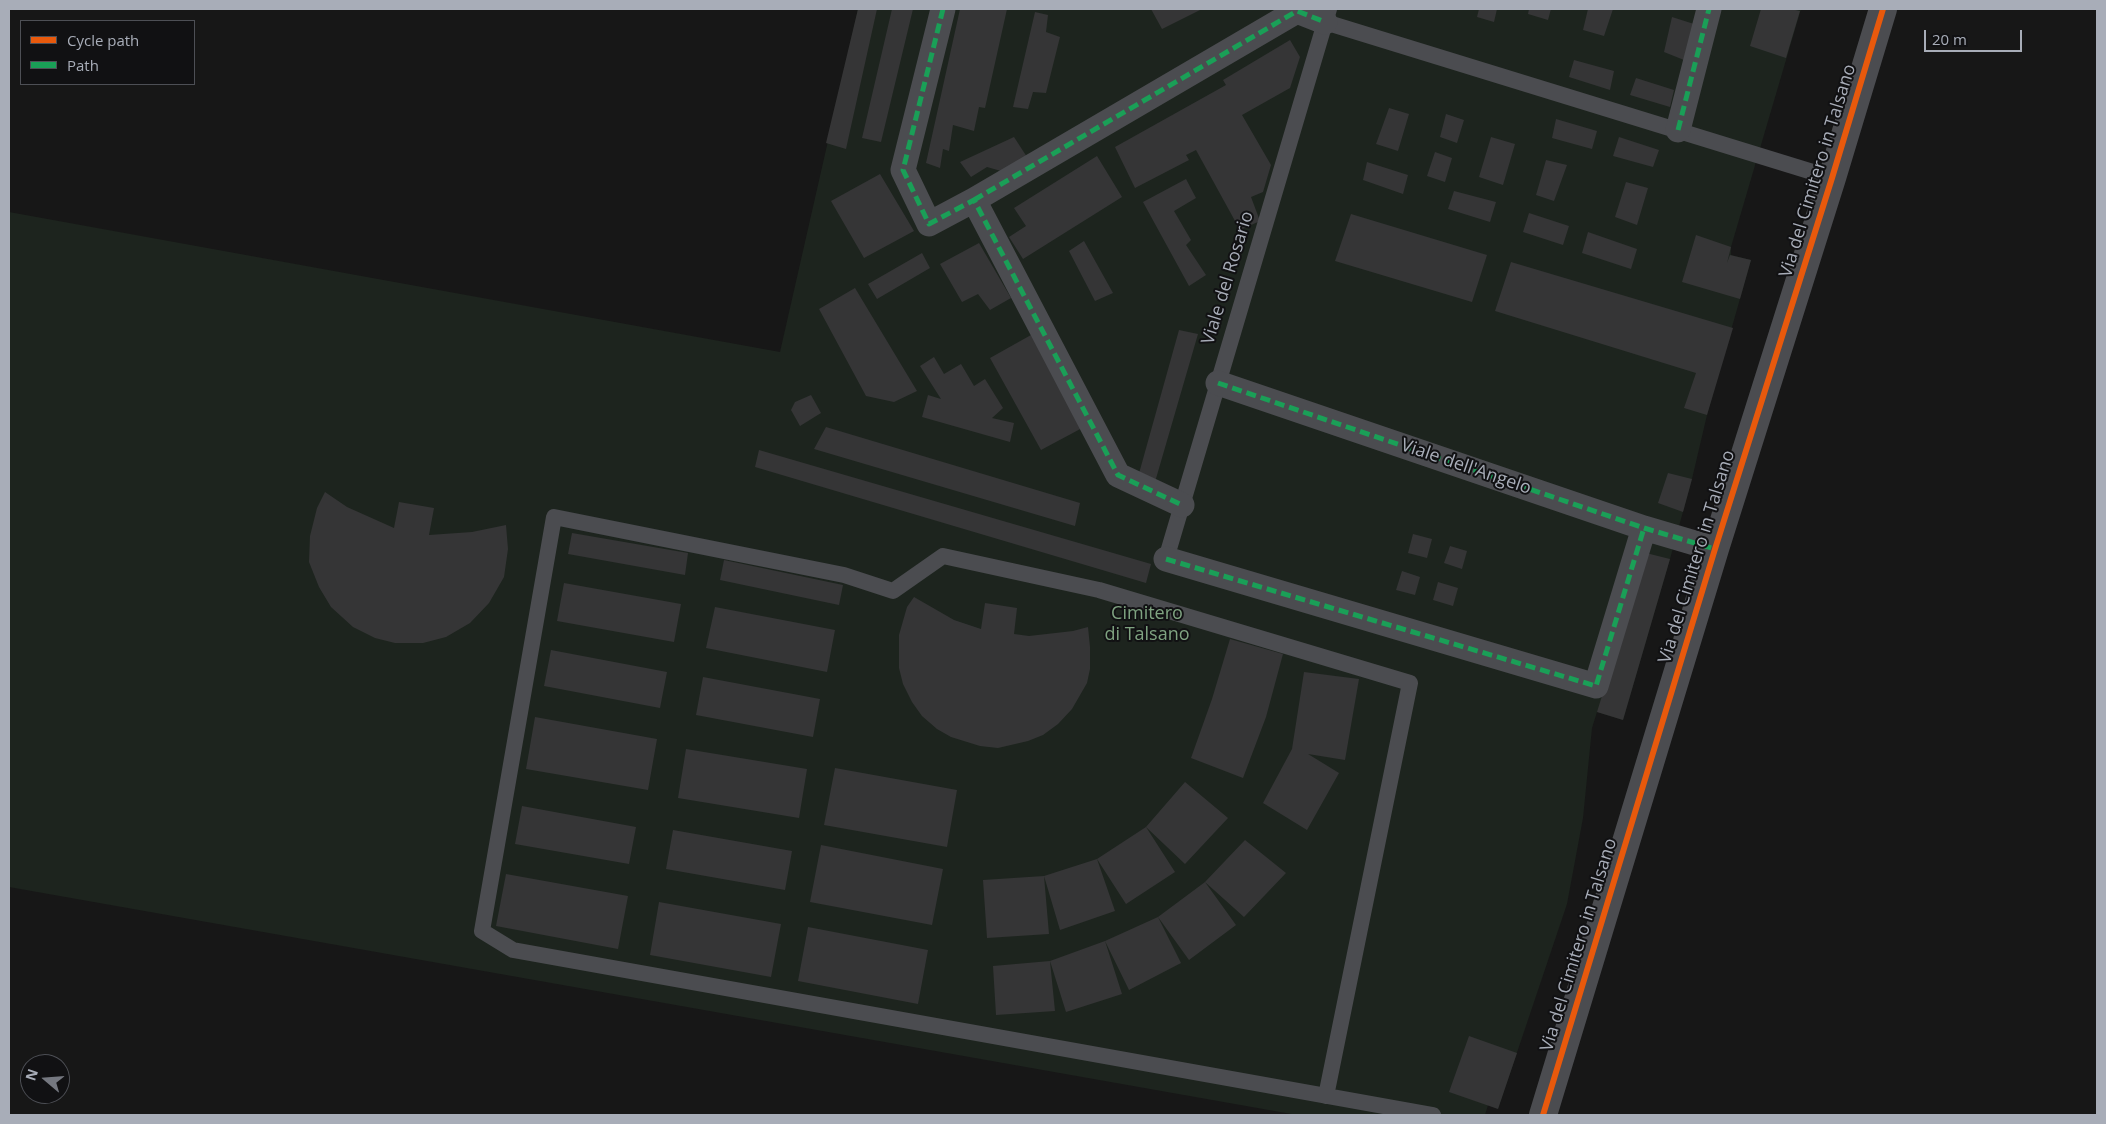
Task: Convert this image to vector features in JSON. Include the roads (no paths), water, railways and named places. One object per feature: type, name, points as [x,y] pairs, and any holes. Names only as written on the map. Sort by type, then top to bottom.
[{"type":"street","points":[[943,9],[903,170],[929,224],[974,200],[1297,10],[1327,15]]},
{"type":"street","points":[[1678,130],[1709,9]]},
{"type":"street","name":"Via del Cimitero in Talsano","points":[[1543,1115],[1715,549],[1832,178],[1883,9]]},
{"type":"street","points":[[974,200],[1118,475],[1182,505]]},
{"type":"street","name":"Viale dell'Angelo","points":[[1218,383],[1644,528],[1715,549]]},
{"type":"street","points":[[1166,559],[1596,686],[1644,528]]},
{"type":"lane","name":"Via del Cimitero in Talsano","points":[[1327,15],[1757,157],[1832,178]]},
{"type":"lane","name":"Viale del Rosario","points":[[1166,559],[1327,15]]},
{"type":"lane","points":[[1326,1096],[1410,683],[1099,590],[943,556],[893,592],[844,575],[554,516],[482,931],[512,950],[1326,1096],[1433,1115]]},
{"type":"park label","name":"Cimitero di Talsano","points":[[1147,624]]}]
